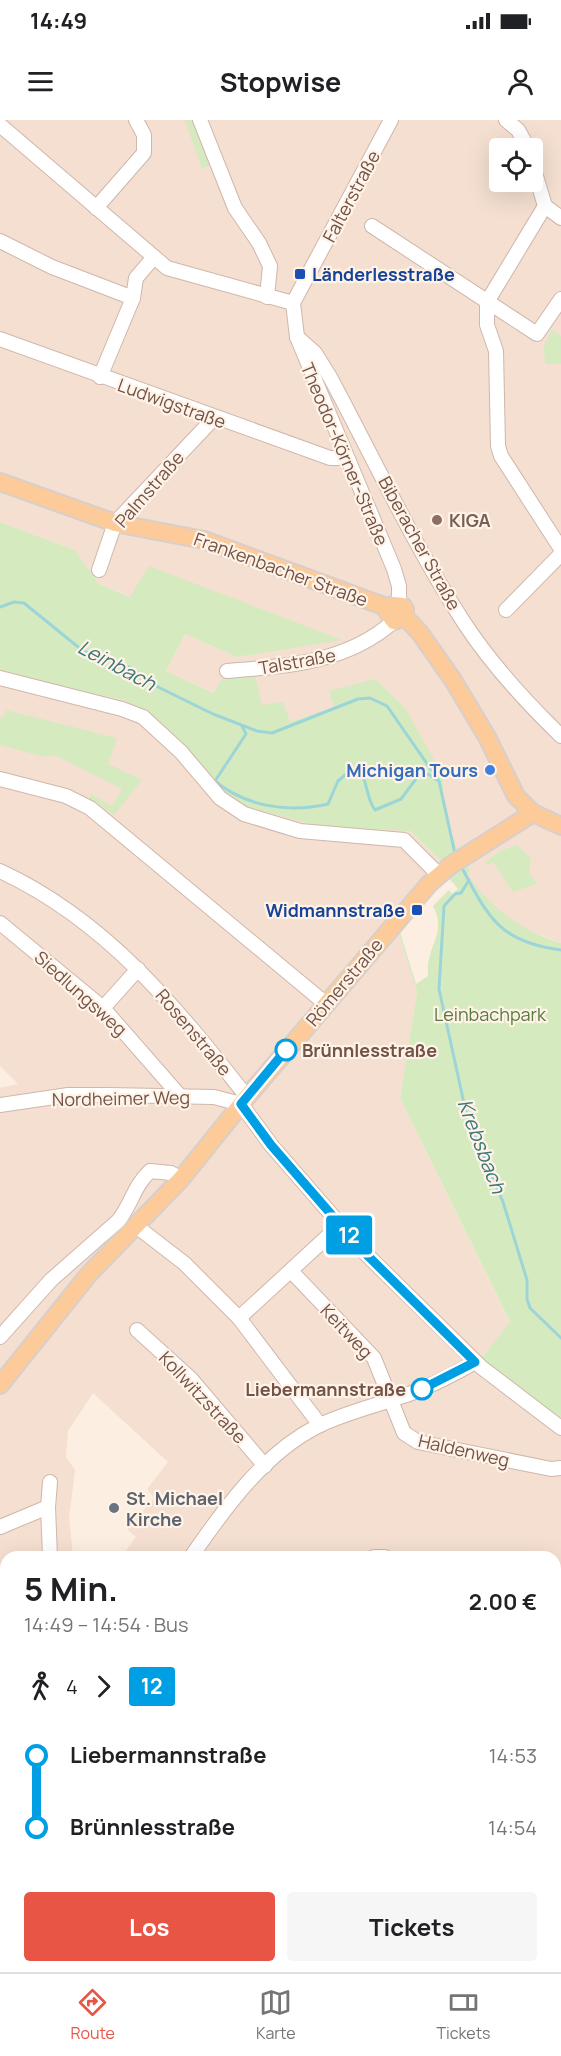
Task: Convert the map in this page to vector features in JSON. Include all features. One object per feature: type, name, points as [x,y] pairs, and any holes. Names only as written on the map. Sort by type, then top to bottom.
[{"type":"main road","name":"Frankenbacher Straße","points":[[0,482],[115,523],[204,540],[397,613]]},
{"type":"main road","points":[[397,613],[437,656],[487,737],[516,796],[533,813],[561,825]]},
{"type":"main road","name":"Römerstraße","points":[[0,1384],[89,1274],[181,1179],[244,1100],[326,1004],[452,866],[533,813]]},
{"type":"street","points":[[96,208],[144,153],[144,135],[136,120]]},
{"type":"street","points":[[200,120],[235,208],[259,243],[270,266],[267,297]]},
{"type":"street","name":"Falterstraße","points":[[293,303],[391,120]]},
{"type":"street","points":[[506,120],[521,125]]},
{"type":"street","points":[[0,125],[167,268],[293,303]]},
{"type":"street","points":[[541,192],[545,206],[561,218]]},
{"type":"street","points":[[545,206],[487,302],[487,325],[496,351],[498,446],[501,456],[561,549]]},
{"type":"street","points":[[372,226],[537,334],[561,299]]},
{"type":"street","points":[[0,241],[52,267],[133,298]]},
{"type":"street","points":[[100,377],[133,298],[136,278],[154,257]]},
{"type":"street","name":"Theodor-Körner-Straße","points":[[293,303],[297,337],[394,569],[399,586],[397,613]]},
{"type":"street","name":"Biberacher Straße","points":[[297,337],[315,353],[330,377],[422,551],[464,623],[518,690],[561,736]]},
{"type":"street","name":"Ludwigstraße","points":[[0,339],[100,377],[330,458],[346,458]]},
{"type":"street","name":"Palmstraße","points":[[99,570],[115,523],[214,418]]},
{"type":"street","points":[[506,610],[561,554]]},
{"type":"street","name":"Talstraße","points":[[227,671],[290,665],[334,656],[363,645],[397,613]]},
{"type":"street","points":[[0,678],[122,709],[143,717],[181,752],[220,798],[244,814],[300,831],[404,840],[452,866]]},
{"type":"street","points":[[0,780],[66,796],[90,808],[326,1004]]},
{"type":"street","name":"Rosenstraße","points":[[0,871],[56,900],[85,921],[138,969],[177,1008],[244,1100],[271,1145],[363,1251],[475,1362],[561,1428]]},
{"type":"street","name":"Siedlungsweg","points":[[0,923],[103,1008],[180,1096]]},
{"type":"street","points":[[103,1008],[138,969]]},
{"type":"street","name":"Nordheimer Weg","points":[[0,1105],[68,1095],[180,1096],[244,1100]]},
{"type":"street","points":[[0,1337],[51,1280],[118,1221],[126,1211],[137,1183],[150,1171],[171,1173],[181,1179]]},
{"type":"street","points":[[136,1226],[184,1263],[239,1318],[320,1425]]},
{"type":"street","points":[[239,1318],[340,1226]]},
{"type":"street","name":"Keitweg","points":[[291,1271],[374,1358],[392,1399]]},
{"type":"street","name":"Kollwitzstraße","points":[[138,1330],[191,1379],[265,1466]]},
{"type":"street","points":[[195,1551],[219,1517],[265,1466],[299,1437],[320,1425],[422,1389],[475,1362]]},
{"type":"street","name":"Haldenweg","points":[[392,1399],[404,1433],[418,1442],[551,1469],[561,1468]]},
{"type":"street","points":[[50,1551],[48,1507],[51,1482]]},
{"type":"street","points":[[0,1527],[48,1507]]},
{"type":"shaded area","points":[[0,120],[561,120],[561,943],[520,927],[502,914],[487,901],[466,874],[471,871],[455,843],[443,797],[443,776],[329,691],[335,707],[290,722],[262,705],[215,693],[166,671],[185,634],[237,657],[341,639],[131,597],[99,584],[75,550],[0,522]]},
{"type":"shaded area","points":[[0,674],[123,700],[152,717],[410,831],[452,871],[398,931],[417,992],[400,1098],[510,1323],[479,1361],[561,1418],[561,1551],[126,1551],[136,1537],[127,1529],[154,1498],[147,1489],[168,1462],[93,1393],[68,1431],[66,1457],[75,1470],[69,1518],[72,1551],[0,1551],[0,1088],[18,1084],[0,1066]]},
{"type":"green space","points":[[185,120],[197,120],[215,162],[202,169]]},
{"type":"green space","points":[[552,330],[561,336],[561,364],[545,364],[544,345]]},
{"type":"green space","name":"Leinbachpark","points":[[0,522],[75,550],[99,584],[130,597],[149,566],[342,640],[237,657],[185,634],[166,671],[214,693],[225,673],[254,672],[262,705],[283,702],[290,722],[334,707],[329,691],[375,679],[405,708],[443,776],[443,797],[455,843],[471,871],[466,874],[486,897],[508,916],[532,932],[561,943],[561,1418],[479,1361],[510,1322],[400,1098],[417,992],[398,931],[452,871],[410,831],[319,826],[246,807],[216,786],[152,717],[123,700],[0,674]],"holes":[[[448,877],[458,889],[452,894],[449,890],[433,906],[438,925],[428,966],[428,976],[416,984],[400,932]]]},
{"type":"green space","points":[[6,710],[117,738],[108,764],[142,780],[114,815],[89,798],[91,794],[112,806],[122,789],[55,755],[45,757],[0,745],[0,717],[3,717]]},
{"type":"green space","points":[[517,845],[531,858],[529,872],[537,884],[513,892],[493,862],[487,865],[485,862],[500,851]]},
{"type":"waterway","name":"Leinbach","points":[[0,607],[14,602],[24,603],[83,651],[131,668],[158,687],[213,714],[257,731],[272,733],[358,699],[370,698],[387,706],[439,781],[455,854]]},
{"type":"waterway","name":"Leinbach","points":[[242,726],[246,734],[215,781],[227,790],[254,802],[284,808],[328,804],[338,781],[352,769],[361,771],[375,810],[401,799],[419,775],[428,774],[437,780]]},
{"type":"waterway","name":"Leinbach","points":[[461,866],[479,900],[498,924],[523,941],[561,950]]},
{"type":"waterway","name":"Krebsbach","points":[[469,880],[461,893],[455,894],[444,906],[439,989],[467,1117],[503,1202],[527,1280],[527,1299],[530,1308],[561,1338]]},
{"type":"bus line","name":"12","points":[[286,1050],[241,1104],[271,1145],[306,1182],[340,1226],[475,1362],[422,1389]]},
{"type":"place","name":"Länderlesstraße","points":[[300,274]]},
{"type":"place","name":"KIGA","points":[[437,520]]},
{"type":"place","name":"Michigan Tours","points":[[490,770]]},
{"type":"place","name":"Widmannstraße","points":[[417,910]]},
{"type":"place","name":"Brünnlesstraße","points":[[286,1050]]},
{"type":"place","name":"Liebermannstraße","points":[[422,1389]]},
{"type":"place","name":"St. Michael Kirche","points":[[114,1508]]}]
